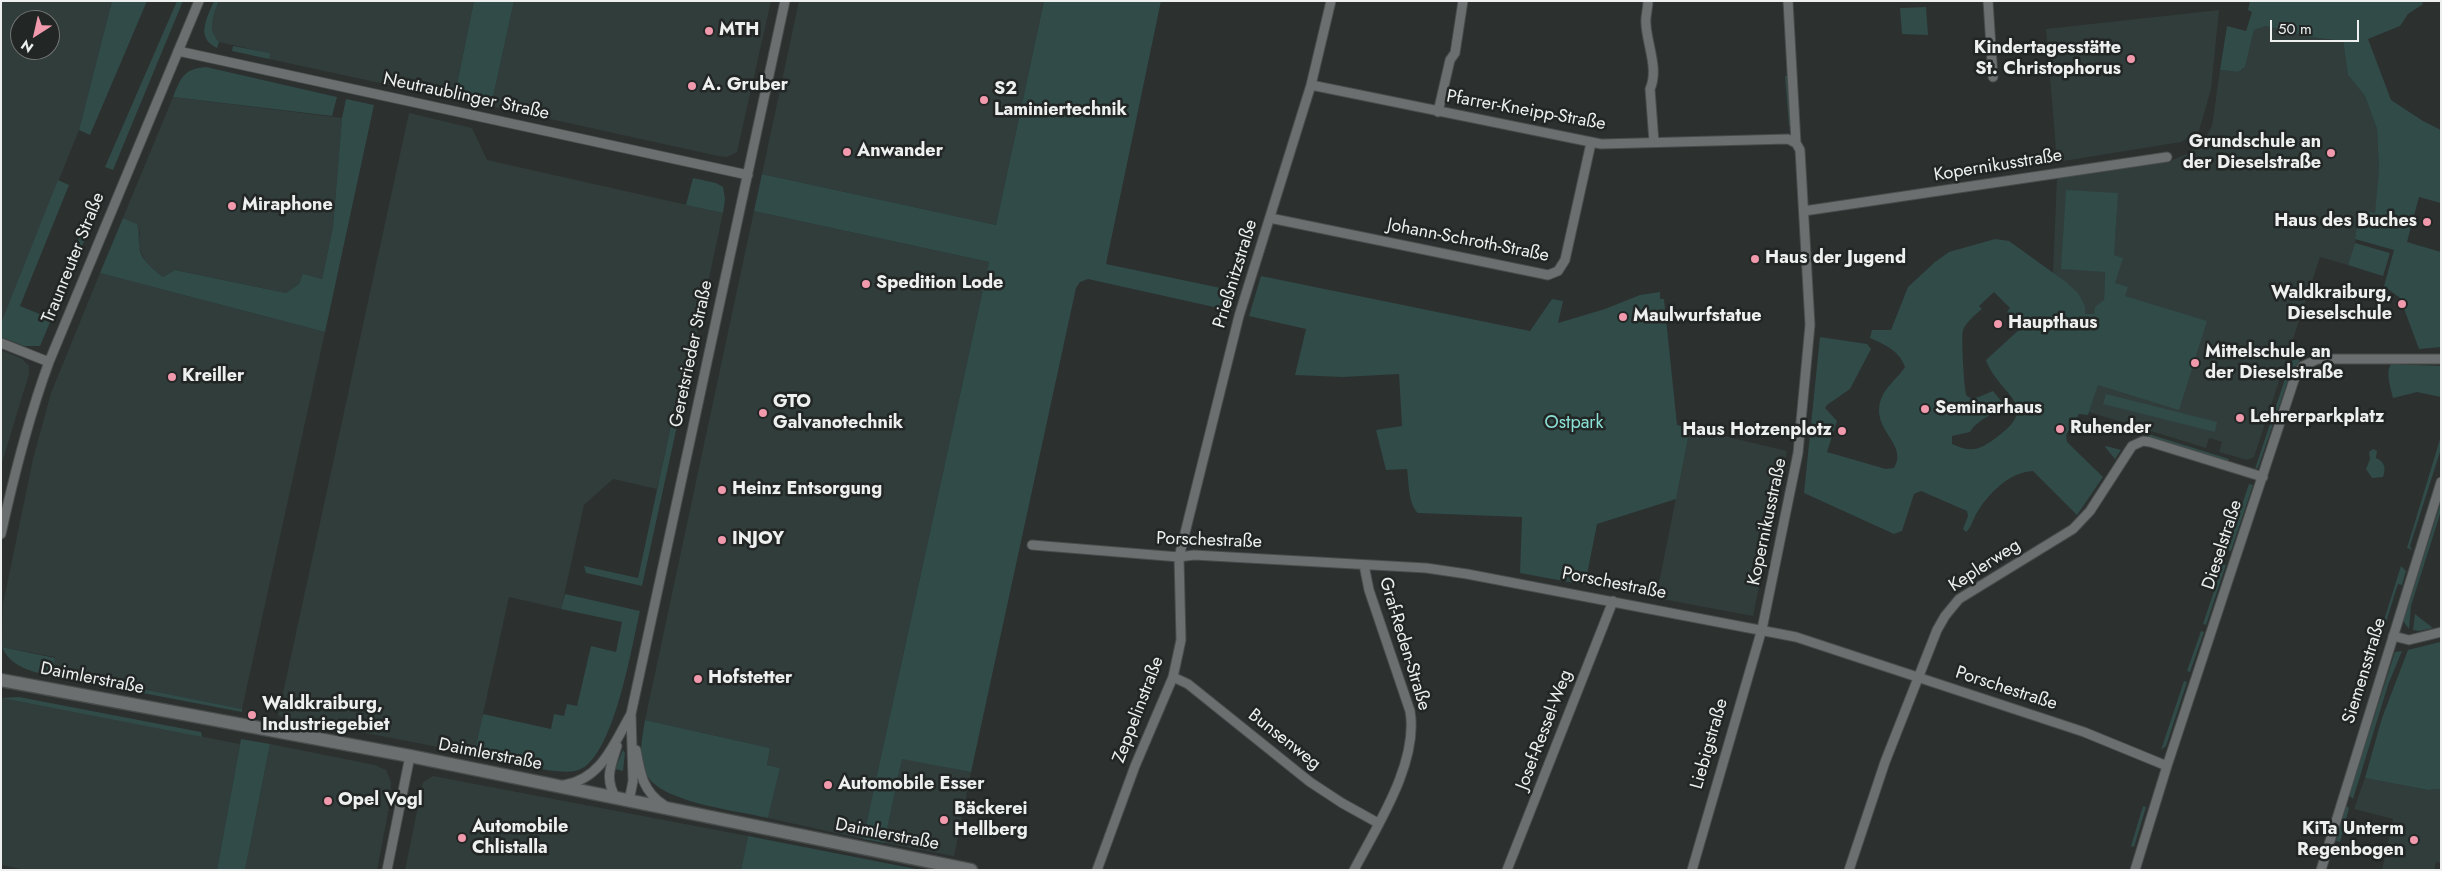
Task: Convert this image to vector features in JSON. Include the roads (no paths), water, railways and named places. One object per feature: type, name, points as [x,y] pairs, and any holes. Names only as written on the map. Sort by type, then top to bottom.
[{"type":"street","name":"Traunreuter Straße","points":[[1,534],[20,453],[49,362],[199,1]]},
{"type":"street","name":"Geretsrieder Straße","points":[[616,798],[608,783],[610,770],[631,714],[785,1]]},
{"type":"street","name":"Prießnitzstraße","points":[[1179,557],[1239,316],[1311,85],[1331,1]]},
{"type":"street","points":[[1438,112],[1450,60],[1455,53],[1463,1]]},
{"type":"street","points":[[1648,1],[1645,16],[1647,41],[1651,48],[1654,82],[1650,89],[1654,142]]},
{"type":"street","name":"Kopernikusstraße","points":[[1762,629],[1798,453],[1810,325],[1800,150],[1796,143],[1788,1]]},
{"type":"street","points":[[1988,1],[1993,77]]},
{"type":"street","name":"Neutraublinger Straße","points":[[178,51],[748,175]]},
{"type":"street","name":"Pfarrer-Kneipp-Straße","points":[[1311,85],[1591,143],[1788,139],[1796,143]]},
{"type":"street","name":"Johann-Schroth-Straße","points":[[1270,218],[1548,275],[1558,271],[1565,260],[1591,143]]},
{"type":"street","name":"Kopernikusstraße","points":[[1804,211],[2167,157]]},
{"type":"street","points":[[1,343],[49,362]]},
{"type":"street","name":"Dieselstraße","points":[[2135,870],[2167,766],[2295,377],[2303,366],[2310,361],[2337,358],[2441,359]]},
{"type":"street","name":"Keplerweg","points":[[1849,870],[1885,762],[1937,630],[1954,604],[1966,593],[2074,529],[2090,511],[2132,446],[2137,443],[2150,442],[2263,477]]},
{"type":"street","name":"Siemensstraße","points":[[2321,870],[2441,482]]},
{"type":"street","name":"Porschestraße","points":[[1032,545],[1179,557],[1194,555],[1426,568],[1762,629],[1796,637],[2084,732],[2167,766]]},
{"type":"street","name":"Zeppelinstraße","points":[[1097,870],[1135,766],[1173,677],[1182,631],[1179,557]]},
{"type":"street","name":"Graf-Reden-Straße","points":[[1354,870],[1378,824],[1402,771],[1410,740],[1412,721],[1369,590],[1364,565]]},
{"type":"street","name":"Josef-Ressel-Weg","points":[[1507,870],[1613,601]]},
{"type":"street","name":"Liebigstraße","points":[[1692,870],[1762,629]]},
{"type":"street","points":[[2392,636],[2409,640],[2441,632]]},
{"type":"street","name":"Bunsenweg","points":[[1173,677],[1188,684],[1323,791],[1378,824]]},
{"type":"street","name":"Daimlerstraße","points":[[1,680],[410,756],[971,870]]},
{"type":"street","name":"Geretsrieder Straße","points":[[627,728],[633,781],[629,801]]},
{"type":"street","name":"Geretsrieder Straße","points":[[627,728],[645,788],[654,799],[672,810]]},
{"type":"street","points":[[557,786],[585,779],[598,768],[627,728]]},
{"type":"street","points":[[387,870],[410,756]]},
{"type":"place","name":"MTH","points":[[709,31]]},
{"type":"place","name":"Kindertagesstätte St. Christophorus","points":[[2131,59]]},
{"type":"place","name":"A. Gruber","points":[[692,86]]},
{"type":"place","name":"S2 Laminiertechnik","points":[[984,100]]},
{"type":"place","name":"Anwander","points":[[847,152]]},
{"type":"place","name":"Grundschule an der Dieselstraße","points":[[2331,153]]},
{"type":"place","name":"Miraphone","points":[[232,206]]},
{"type":"place","name":"Haus des Buches","points":[[2427,222]]},
{"type":"place","name":"Haus der Jugend","points":[[1755,259]]},
{"type":"place","name":"Spedition Lode","points":[[866,284]]},
{"type":"place","name":"Waldkraiburg, Dieselschule","points":[[2402,304]]},
{"type":"place","name":"Maulwurfstatue","points":[[1623,317]]},
{"type":"place","name":"Haupthaus","points":[[1998,324]]},
{"type":"place","name":"Mittelschule an der Dieselstraße","points":[[2195,363]]},
{"type":"place","name":"Kreiller","points":[[172,377]]},
{"type":"place","name":"Seminarhaus","points":[[1925,409]]},
{"type":"place","name":"GTO Galvanotechnik","points":[[763,413]]},
{"type":"place","name":"Lehrerparkplatz","points":[[2240,418]]},
{"type":"place","name":"Ruhender","points":[[2060,429]]},
{"type":"place","name":"Haus Hotzenplotz","points":[[1842,431]]},
{"type":"place","name":"Heinz Entsorgung","points":[[722,490]]},
{"type":"place","name":"INJOY","points":[[722,540]]},
{"type":"place","name":"Hofstetter","points":[[698,679]]},
{"type":"place","name":"Waldkraiburg, Industriegebiet","points":[[252,715]]},
{"type":"place","name":"Automobile Esser","points":[[828,785]]},
{"type":"place","name":"Opel Vogl","points":[[328,801]]},
{"type":"place","name":"Bäckerei Hellberg","points":[[944,820]]},
{"type":"place","name":"Automobile Chlistalla","points":[[462,838]]},
{"type":"place","name":"KiTa Unterm Regenbogen","points":[[2414,840]]},
{"type":"park label","name":"Ostpark","points":[[1574,424]]}]
